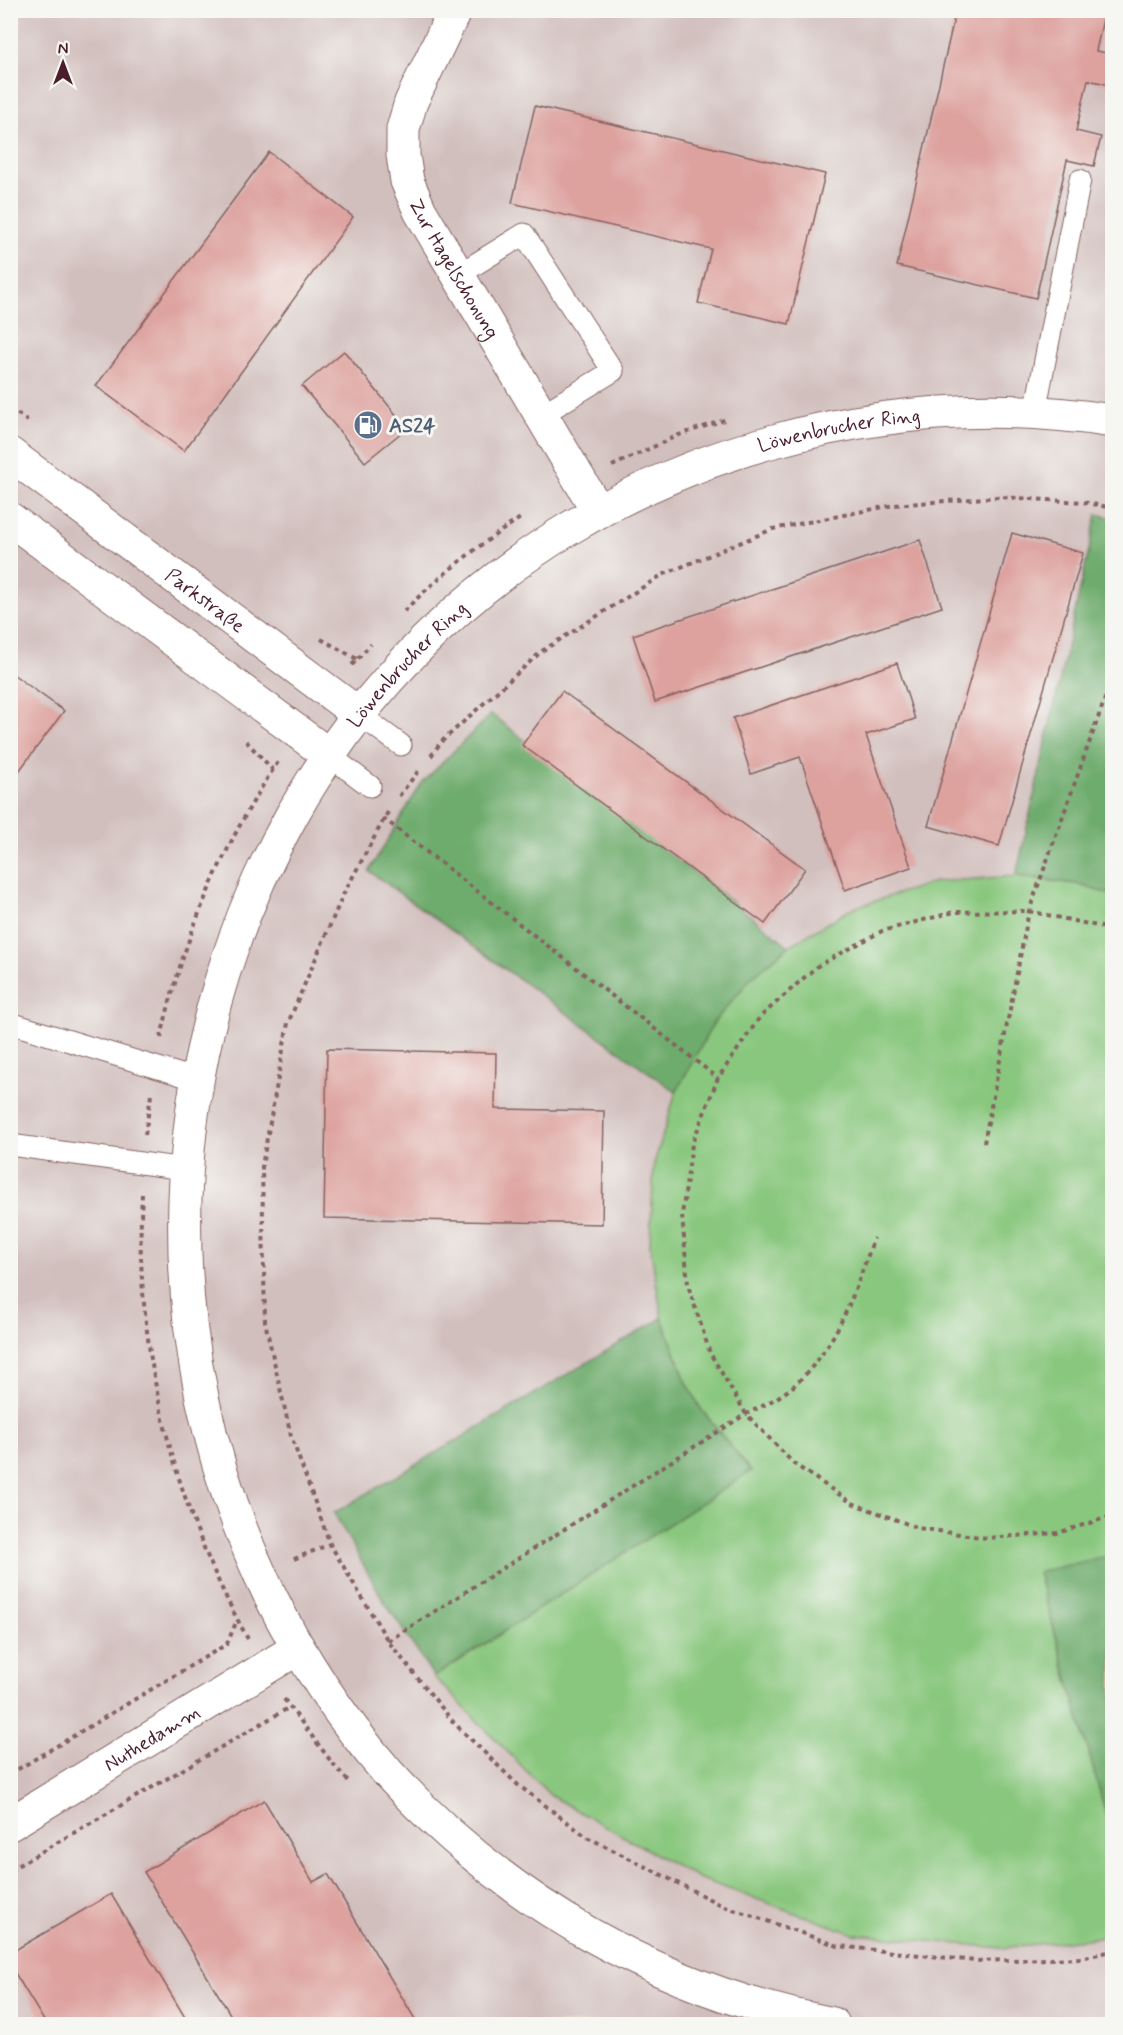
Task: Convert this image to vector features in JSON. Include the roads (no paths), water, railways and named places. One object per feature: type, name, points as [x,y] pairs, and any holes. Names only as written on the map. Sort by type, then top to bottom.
[{"type":"street","name":"Zur Hagelschonung","points":[[454,10],[411,102],[403,129],[403,155],[408,181],[420,211],[598,511]]},
{"type":"street","name":"Löwenbrucher Ring","points":[[832,2025],[755,2006],[655,1968],[605,1943],[535,1901],[490,1869],[448,1834],[365,1748],[328,1700],[295,1650],[240,1546],[212,1466],[197,1414],[186,1359],[178,1300],[175,1228],[177,1168],[188,1077],[213,980],[234,921],[262,859],[296,799],[326,753],[357,713],[425,639],[507,570],[598,511],[642,489],[740,451],[814,430],[901,416],[968,411],[1035,412],[1113,421]]},
{"type":"street","name":"Parkstraße","points":[[10,454],[357,713]]},
{"type":"street","points":[[10,519],[326,753]]},
{"type":"street","name":"Nuthedamm","points":[[10,1824],[295,1650]]},
{"type":"lane","points":[[1035,412],[1080,180]]},
{"type":"lane","points":[[458,275],[524,234],[613,371],[541,415]]},
{"type":"lane","name":"Parkstraße","points":[[357,713],[401,745]]},
{"type":"lane","points":[[326,753],[369,786]]},
{"type":"lane","points":[[10,1023],[188,1077]]},
{"type":"lane","points":[[10,1145],[177,1168]]},
{"type":"place","name":"AS24","points":[[368,425]]}]
